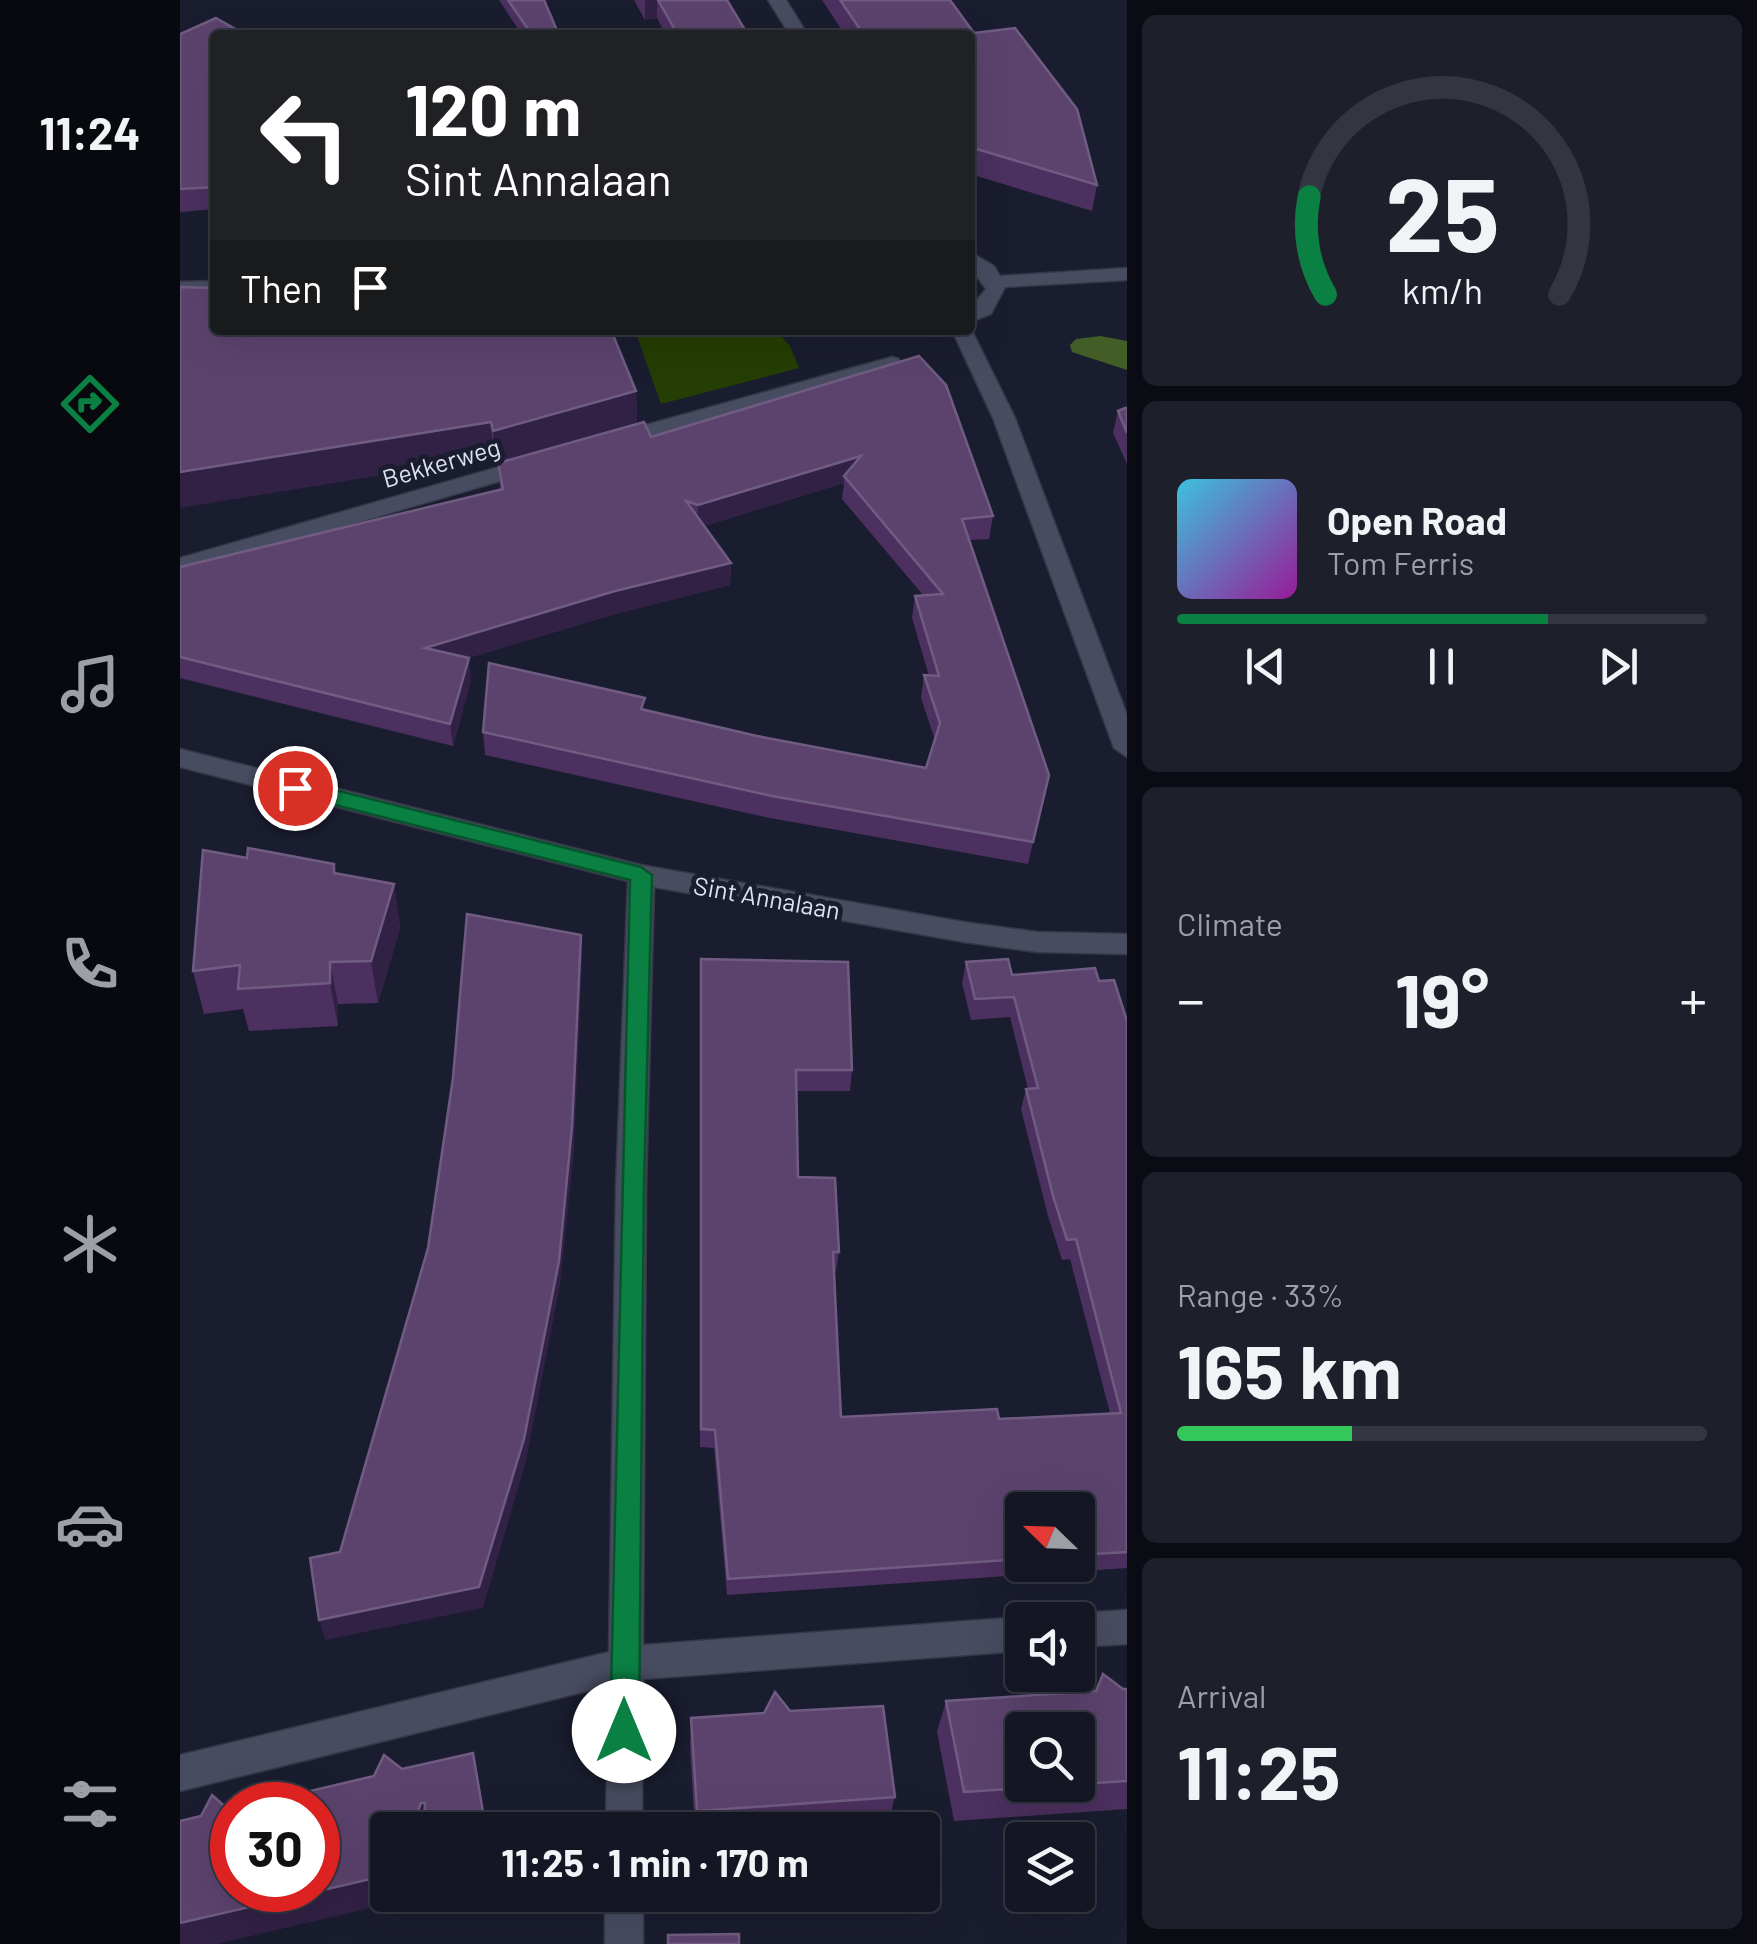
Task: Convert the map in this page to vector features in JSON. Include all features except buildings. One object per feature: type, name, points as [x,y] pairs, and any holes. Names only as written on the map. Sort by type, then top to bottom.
[{"type":"street","points":[[777,0],[796,30]]},
{"type":"street","points":[[975,263],[994,282],[1127,274]]},
{"type":"street","points":[[975,313],[991,302],[994,282]]},
{"type":"street","points":[[180,288],[210,286]]},
{"type":"street","points":[[964,335],[1004,418],[1127,748]]},
{"type":"street","name":"Bekkerweg","points":[[180,566],[892,363]]},
{"type":"street","name":"Sint Annalaan","points":[[180,758],[641,875],[964,932],[1037,942],[1127,944]]},
{"type":"street","points":[[624,1812],[641,875]]},
{"type":"street","points":[[1095,1629],[1127,1627]]},
{"type":"street","points":[[180,1773],[624,1665],[682,1657],[1005,1635]]},
{"type":"street","points":[[624,1912],[624,1944]]},
{"type":"green space","points":[[637,335],[780,335],[799,368],[661,404]]},
{"type":"green space","points":[[1100,336],[1127,341],[1127,370],[1072,352],[1070,345],[1076,339]]},
{"type":"route","points":[[295,788],[641,875],[631,1186],[624,1731]]}]
